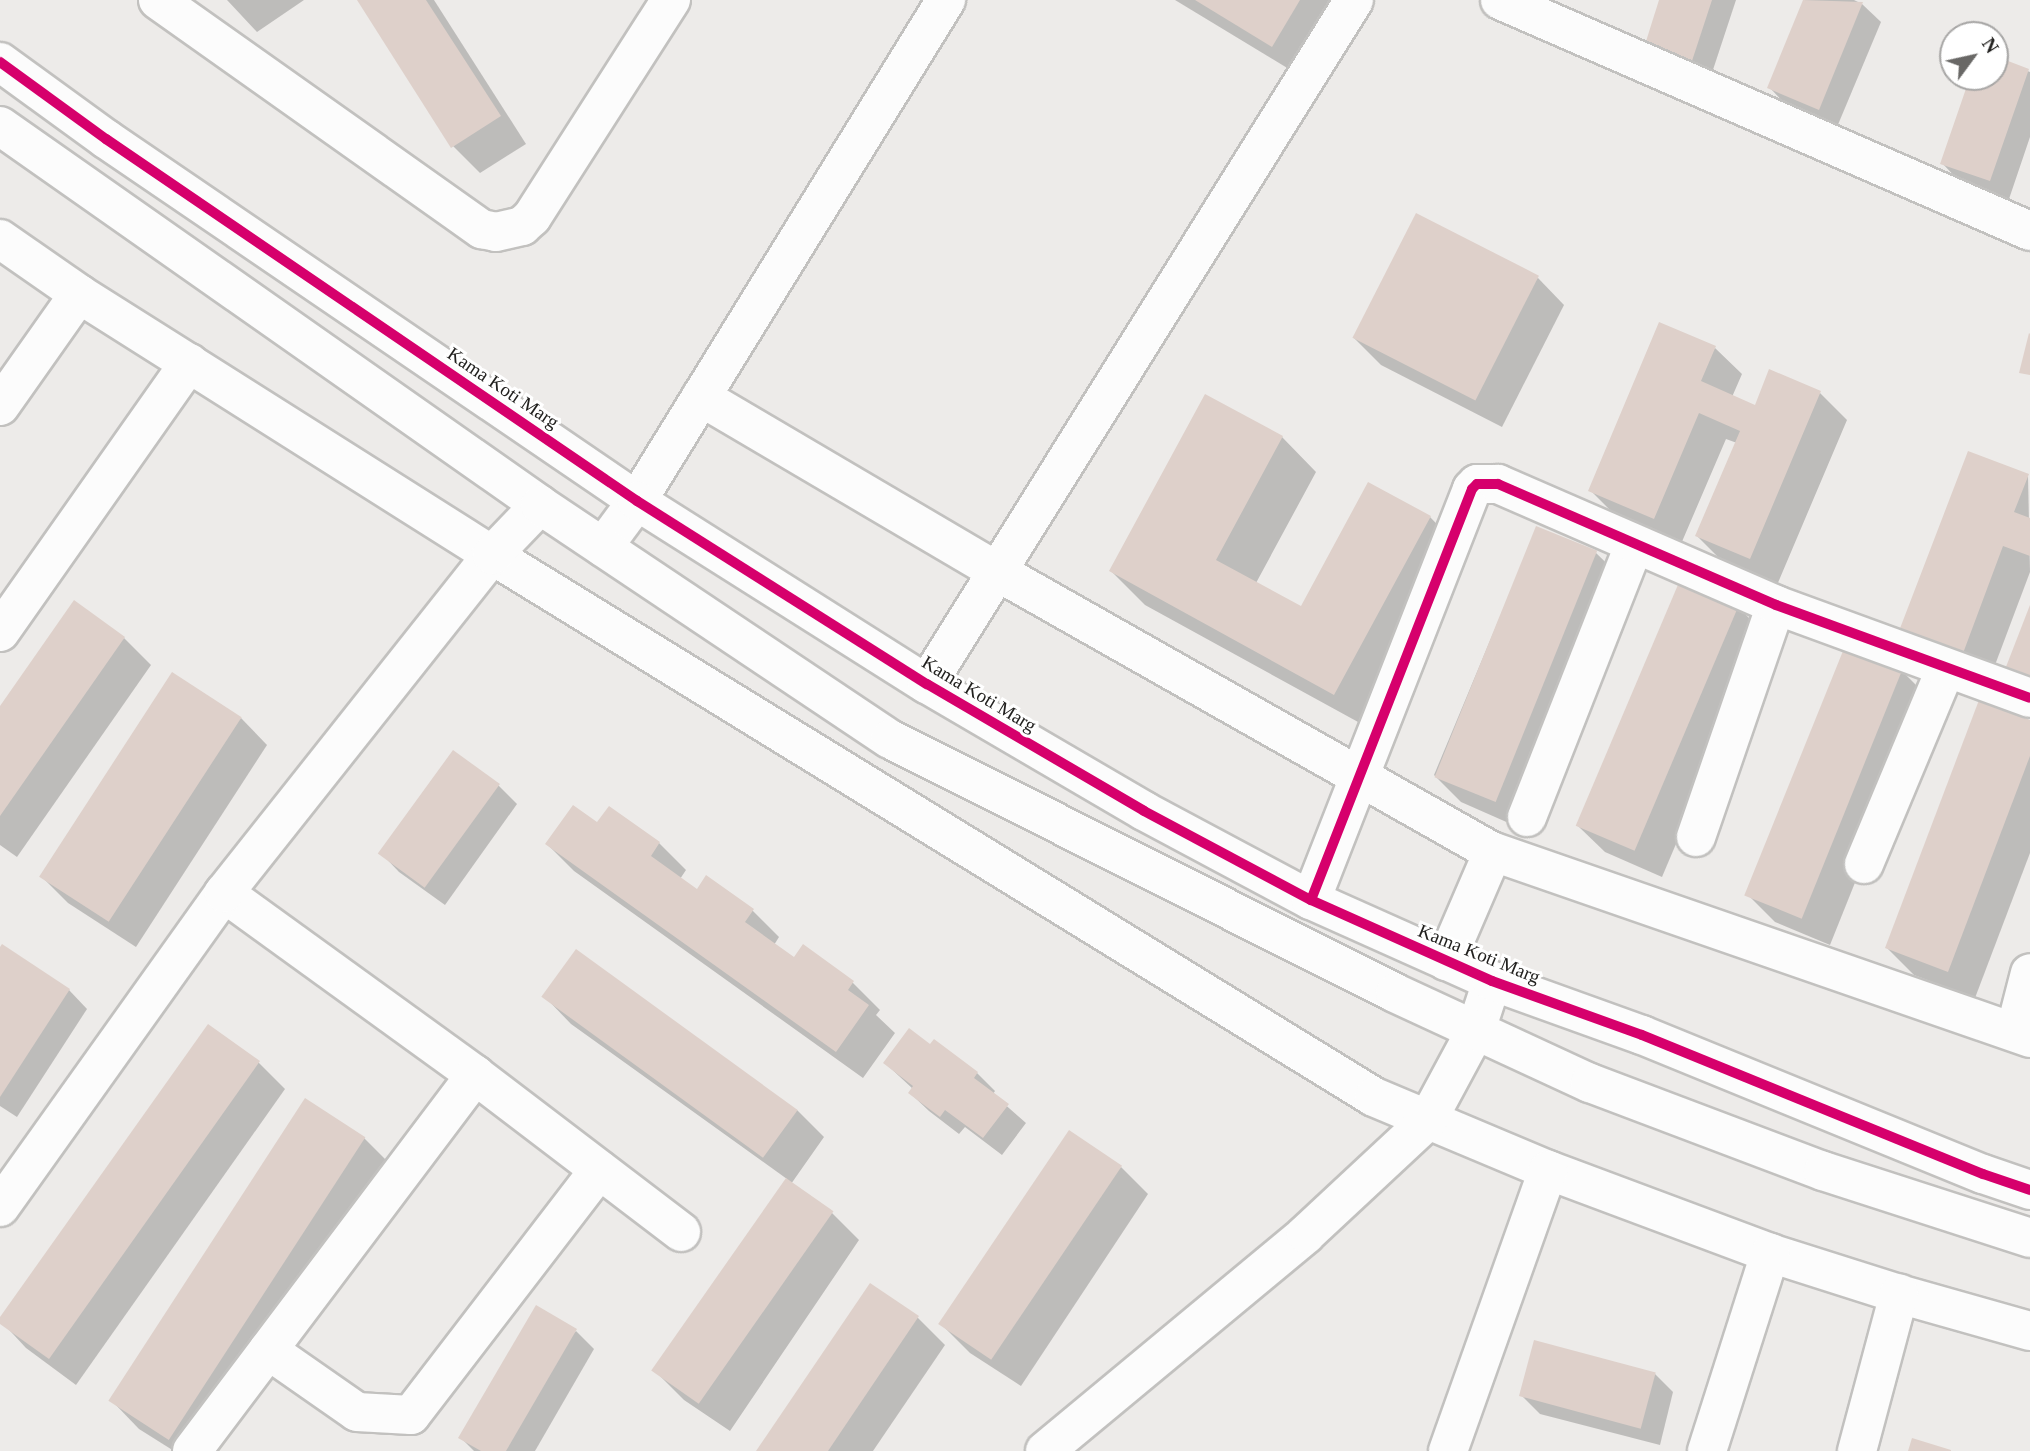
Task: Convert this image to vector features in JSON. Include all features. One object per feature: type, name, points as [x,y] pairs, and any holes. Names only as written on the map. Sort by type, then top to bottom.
[{"type":"street","points":[[158,0],[482,229],[496,232],[522,226],[531,217],[671,0]]},
{"type":"street","points":[[603,547],[637,501],[946,0]]},
{"type":"street","points":[[928,684],[1354,0]]},
{"type":"street","points":[[1500,0],[2030,231]]},
{"type":"street","name":"Kama Koti Marg","points":[[0,62],[106,139],[637,501],[928,684],[1144,811],[1311,900],[1492,981],[1642,1035],[1983,1174],[2030,1190]]},
{"type":"street","points":[[0,126],[540,505],[890,739],[1170,881],[1590,1083],[1823,1171],[2030,1238]]},
{"type":"street","points":[[0,239],[79,294],[492,555],[1374,1097],[1548,1170],[1770,1253],[1899,1294],[2030,1331]]},
{"type":"street","points":[[0,407],[79,294]]},
{"type":"street","points":[[0,632],[189,363]]},
{"type":"street","points":[[701,397],[998,572],[1493,852],[2025,1025],[2030,973]]},
{"type":"street","points":[[1311,900],[1472,489],[1477,484],[1499,484],[1634,545],[1776,604],[2030,698]]},
{"type":"street","points":[[4,1192],[224,893],[492,555],[540,505]]},
{"type":"street","points":[[1527,817],[1634,545]]},
{"type":"street","points":[[1696,837],[1776,604]]},
{"type":"street","points":[[1864,864],[1946,668]]},
{"type":"street","points":[[1446,961],[1493,852]]},
{"type":"street","points":[[224,893],[475,1075],[681,1232]]},
{"type":"street","points":[[1045,1451],[1306,1234],[1427,1121],[1476,1030],[1492,981]]},
{"type":"street","points":[[192,1451],[475,1075]]},
{"type":"street","points":[[268,1350],[357,1412],[411,1415],[600,1170]]},
{"type":"street","points":[[1448,1451],[1548,1170]]},
{"type":"street","points":[[1707,1451],[1770,1253]]},
{"type":"street","points":[[1857,1451],[1899,1294]]},
{"type":"building","points":[[357,0],[426,0],[501,116],[451,148]]},
{"type":"building","points":[[1195,0],[1300,0],[1272,47]]},
{"type":"building","points":[[1659,0],[1712,0],[1689,70],[1642,54]]},
{"type":"building","points":[[1803,0],[1863,2],[1819,110],[1767,88]]},
{"type":"building","points":[[2009,61],[2029,69],[1990,181],[1940,164],[1965,91],[2009,91]]},
{"type":"building","points":[[1416,213],[1539,276],[1475,400],[1352,338]]},
{"type":"building","points":[[1659,322],[1716,346],[1701,381],[1755,405],[1769,369],[1821,391],[1750,559],[1695,536],[1740,431],[1699,413],[1654,519],[1588,491]]},
{"type":"building","points":[[2030,334],[2030,375],[2019,373]]},
{"type":"building","points":[[1205,394],[1283,436],[1216,560],[1301,606],[1368,482],[1431,516],[1334,695],[1109,571]]},
{"type":"building","points":[[1968,451],[2029,474],[2014,512],[2030,518],[2030,556],[2003,546],[1962,656],[1899,631]]},
{"type":"building","points":[[1536,526],[1597,551],[1496,802],[1434,777]]},
{"type":"building","points":[[1680,580],[1739,605],[1635,851],[1576,826]]},
{"type":"building","points":[[74,600],[125,637],[0,816],[0,706]]},
{"type":"building","points":[[2030,605],[2030,682],[2004,672]]},
{"type":"building","points":[[1845,646],[1902,669],[1802,919],[1744,895]]},
{"type":"building","points":[[172,672],[242,717],[109,922],[39,877]]},
{"type":"building","points":[[1979,700],[2030,720],[2030,756],[1948,972],[1885,948]]},
{"type":"building","points":[[453,750],[500,784],[425,888],[378,854]]},
{"type":"building","points":[[573,805],[597,822],[609,806],[660,842],[651,856],[697,889],[706,875],[754,909],[745,922],[794,957],[803,944],[854,981],[848,990],[869,1005],[836,1052],[545,844]]},
{"type":"building","points":[[2,944],[70,989],[0,1097],[0,947]]},
{"type":"building","points":[[576,949],[798,1110],[763,1158],[541,997]]},
{"type":"building","points":[[208,1024],[260,1061],[49,1359],[0,1324],[0,1317]]},
{"type":"building","points":[[909,1028],[930,1044],[934,1039],[978,1072],[974,1078],[1009,1104],[983,1138],[945,1110],[940,1117],[908,1093],[913,1086],[883,1063]]},
{"type":"building","points":[[305,1098],[365,1137],[169,1440],[108,1401]]},
{"type":"building","points":[[1069,1130],[1122,1166],[991,1360],[938,1324]]},
{"type":"building","points":[[786,1178],[834,1211],[699,1404],[651,1371]]},
{"type":"building","points":[[870,1283],[919,1316],[828,1451],[756,1451]]},
{"type":"building","points":[[536,1305],[577,1329],[506,1451],[481,1451],[458,1438]]},
{"type":"building","points":[[1534,1340],[1656,1373],[1641,1429],[1519,1396]]},
{"type":"building","points":[[1912,1438],[1951,1450],[1951,1451],[1908,1451]]},
{"type":"cycle path","points":[[0,62],[106,139],[637,501],[927,684],[1144,811],[1311,900],[1492,981],[1642,1035],[1983,1174],[2030,1190]]},
{"type":"cycle path","points":[[1311,900],[1472,489],[1477,484],[1498,484],[1776,605],[2030,698]]}]
